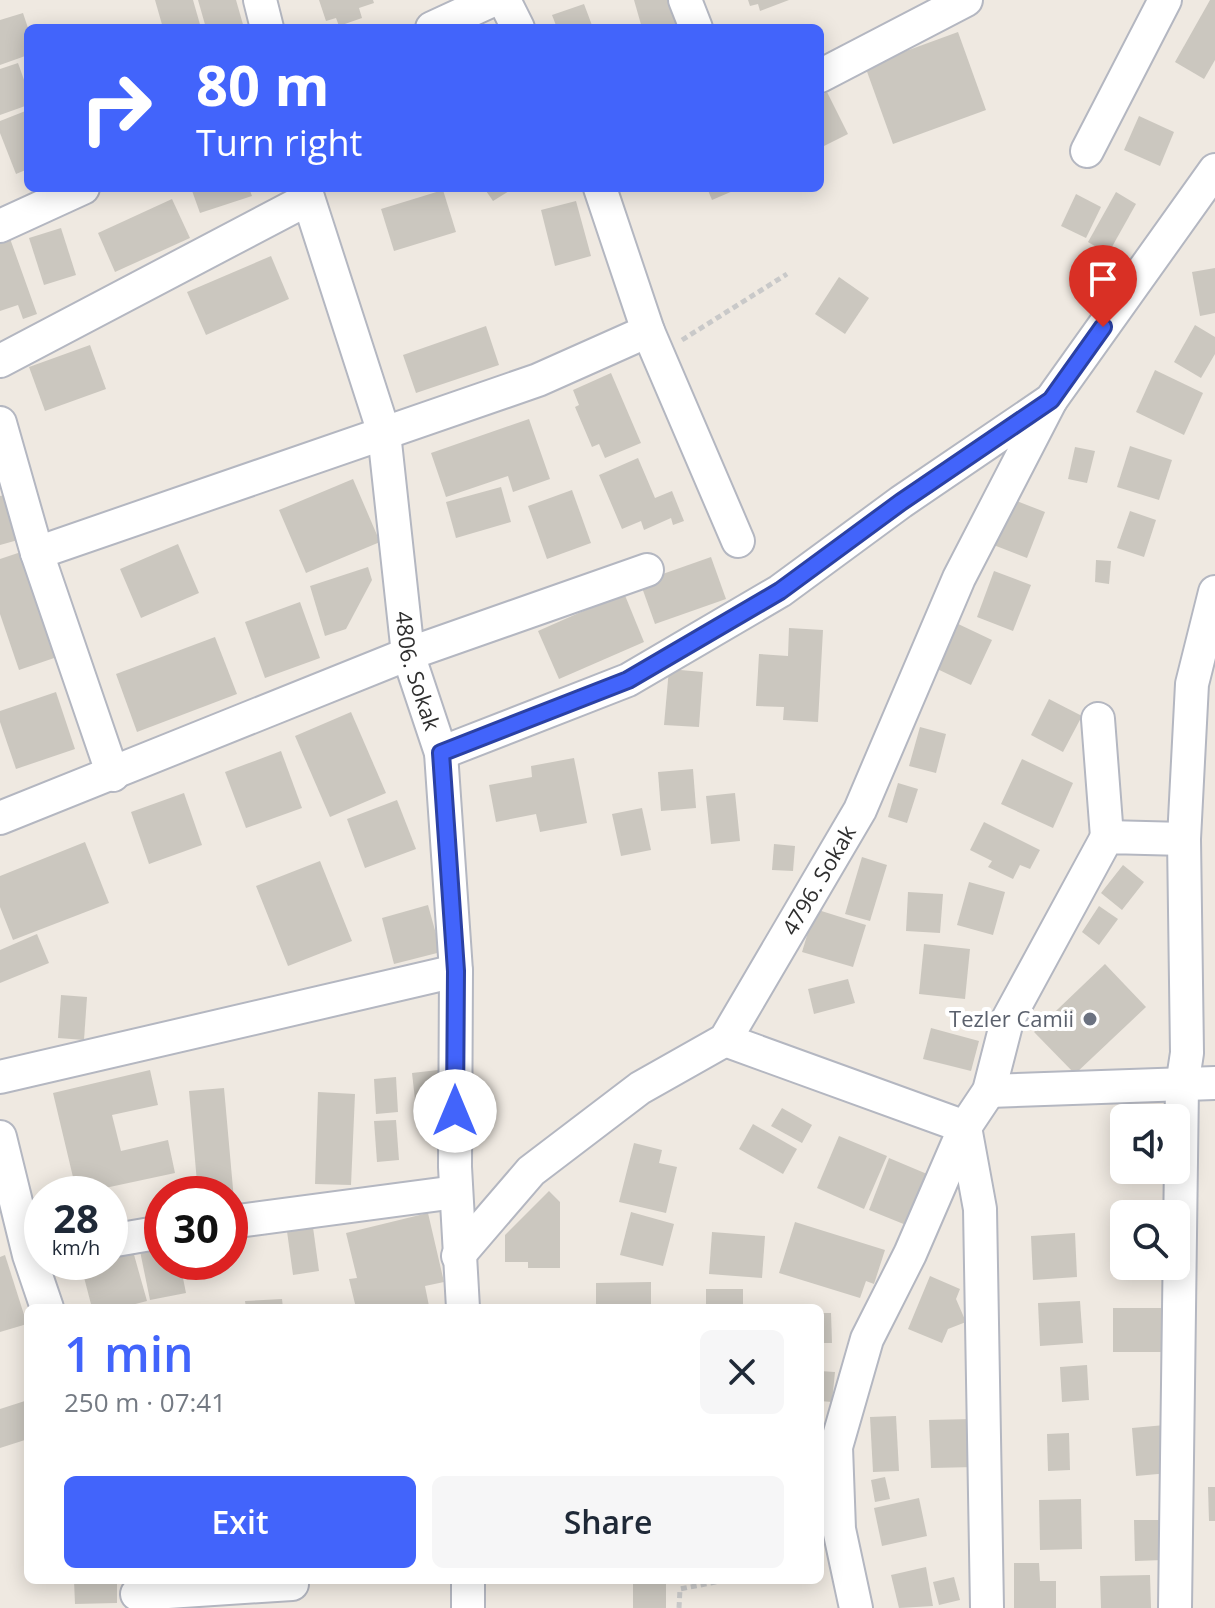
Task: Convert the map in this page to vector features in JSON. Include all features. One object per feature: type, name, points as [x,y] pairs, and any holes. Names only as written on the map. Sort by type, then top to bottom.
[{"type":"street","points":[[260,0],[266,24]]},
{"type":"street","points":[[441,24],[493,0]]},
{"type":"street","points":[[504,0],[516,24]]},
{"type":"street","points":[[685,0],[694,24]]},
{"type":"street","points":[[824,74],[966,0]]},
{"type":"street","points":[[1087,151],[1165,0]]},
{"type":"street","points":[[441,753],[641,673],[780,591],[901,502],[1051,400],[1215,170]]},
{"type":"street","points":[[0,226],[74,192]]},
{"type":"street","points":[[601,192],[653,343],[738,541]]},
{"type":"street","points":[[0,361],[307,193]]},
{"type":"street","name":"4806. Sokak","points":[[307,193],[384,433],[408,654],[441,753],[456,971],[456,1192],[463,1304]]},
{"type":"street","points":[[37,553],[653,343]]},
{"type":"street","name":"4796. Sokak","points":[[725,1040],[860,810],[959,578],[1051,400]]},
{"type":"street","points":[[0,423],[37,553],[113,775]]},
{"type":"street","points":[[0,818],[408,654],[647,570]]},
{"type":"street","points":[[1175,1608],[1182,1086],[1187,1053],[1184,839],[1192,684],[1215,592]]},
{"type":"street","points":[[856,1608],[839,1529],[836,1447],[867,1339],[910,1254],[965,1127],[989,1091],[1007,1021],[1107,837],[1098,719]]},
{"type":"street","points":[[1107,837],[1184,839]]},
{"type":"street","points":[[0,1077],[456,971]]},
{"type":"street","points":[[458,1256],[531,1171],[640,1088],[725,1040],[965,1127]]},
{"type":"street","points":[[989,1091],[1215,1083]]},
{"type":"street","points":[[965,1127],[980,1209],[987,1608]]},
{"type":"street","points":[[0,1137],[24,1253]]},
{"type":"street","points":[[248,1220],[456,1192]]},
{"type":"street","points":[[35,1280],[45,1304]]},
{"type":"street","points":[[137,1594],[292,1584]]},
{"type":"street","points":[[468,1584],[468,1608]]},
{"type":"path","points":[[653,343],[787,274]]},
{"type":"path","points":[[679,1608],[680,1589],[706,1584]]},
{"type":"building","points":[[155,0],[193,0],[200,24],[162,24]]},
{"type":"building","points":[[198,0],[236,0],[243,24],[205,24]]},
{"type":"building","points":[[319,0],[373,0],[374,3],[359,8],[362,18],[345,24],[338,24],[336,18],[326,21]]},
{"type":"building","points":[[634,0],[677,0],[684,24],[641,24]]},
{"type":"building","points":[[748,0],[789,0],[760,11],[758,4],[750,6]]},
{"type":"building","points":[[1210,0],[1215,0],[1215,60],[1204,79],[1175,62]]},
{"type":"building","points":[[584,4],[592,24],[555,24],[552,15]]},
{"type":"building","points":[[23,13],[27,24],[24,24],[24,56],[0,65],[0,20]]},
{"type":"building","points":[[958,32],[986,110],[893,144],[865,66]]},
{"type":"building","points":[[18,63],[24,80],[24,106],[0,115],[0,69]]},
{"type":"building","points":[[827,92],[848,134],[824,146],[824,94]]},
{"type":"building","points":[[24,112],[24,171],[16,174],[0,133],[0,121]]},
{"type":"building","points":[[1139,116],[1174,132],[1160,166],[1124,150]]},
{"type":"building","points":[[192,192],[250,192],[252,196],[200,213]]},
{"type":"building","points":[[444,192],[456,232],[394,251],[381,209]]},
{"type":"building","points":[[487,192],[508,192],[493,201]]},
{"type":"building","points":[[709,192],[731,192],[712,200]]},
{"type":"building","points":[[1116,192],[1136,204],[1108,254],[1088,242]]},
{"type":"building","points":[[1076,194],[1101,207],[1086,238],[1061,226]]},
{"type":"building","points":[[172,199],[190,238],[115,272],[98,233]]},
{"type":"building","points":[[576,201],[591,256],[555,266],[541,210]]},
{"type":"building","points":[[61,228],[76,275],[44,285],[29,238]]},
{"type":"building","points":[[8,233],[37,314],[23,319],[18,305],[0,311],[0,236]]},
{"type":"building","points":[[271,256],[289,299],[206,335],[187,292]]},
{"type":"building","points":[[1215,268],[1215,313],[1200,316],[1192,272]]},
{"type":"building","points":[[839,277],[869,298],[845,334],[815,314]]},
{"type":"building","points":[[1195,325],[1215,337],[1215,354],[1201,378],[1174,362]]},
{"type":"building","points":[[486,326],[499,365],[416,393],[403,355]]},
{"type":"building","points":[[90,345],[106,389],[45,411],[29,367]]},
{"type":"building","points":[[1155,370],[1203,393],[1184,435],[1136,412]]},
{"type":"building","points":[[611,373],[641,443],[605,458],[599,444],[592,447],[575,407],[579,405],[573,390]]},
{"type":"building","points":[[529,419],[550,479],[513,492],[508,476],[446,497],[431,453]]},
{"type":"building","points":[[1130,446],[1172,460],[1159,500],[1117,487]]},
{"type":"building","points":[[1075,447],[1095,451],[1087,483],[1068,479]]},
{"type":"building","points":[[638,458],[655,498],[672,491],[684,521],[673,525],[671,518],[644,530],[641,521],[622,529],[599,475]]},
{"type":"building","points":[[353,479],[380,542],[306,573],[279,510]]},
{"type":"building","points":[[501,487],[511,522],[456,538],[446,502]]},
{"type":"building","points":[[572,490],[591,543],[547,559],[528,506]]},
{"type":"building","points":[[5,495],[18,540],[0,545],[0,496]]},
{"type":"building","points":[[1009,498],[1045,512],[1027,558],[991,544]]},
{"type":"building","points":[[1130,511],[1156,520],[1144,557],[1117,548]]},
{"type":"building","points":[[178,544],[199,593],[141,618],[120,569]]},
{"type":"building","points":[[27,550],[63,655],[19,670],[0,614],[0,559]]},
{"type":"building","points":[[711,557],[726,599],[655,624],[640,582]]},
{"type":"building","points":[[1096,560],[1111,561],[1109,584],[1095,582]]},
{"type":"building","points":[[368,567],[372,580],[346,629],[325,636],[310,586]]},
{"type":"building","points":[[994,571],[1031,585],[1013,631],[977,617]]},
{"type":"building","points":[[624,593],[644,642],[559,679],[538,631]]},
{"type":"building","points":[[300,602],[320,658],[265,678],[245,622]]},
{"type":"building","points":[[954,622],[992,640],[971,685],[933,667]]},
{"type":"building","points":[[789,628],[823,630],[818,722],[783,720],[784,707],[756,706],[759,654],[788,656]]},
{"type":"building","points":[[215,637],[237,694],[137,732],[116,674]]},
{"type":"building","points":[[669,669],[703,672],[699,727],[664,725]]},
{"type":"building","points":[[56,692],[75,749],[16,769],[0,722],[0,711]]},
{"type":"building","points":[[1049,699],[1082,716],[1063,752],[1031,735]]},
{"type":"building","points":[[351,712],[386,793],[330,817],[295,736]]},
{"type":"building","points":[[920,727],[946,734],[936,773],[909,766]]},
{"type":"building","points":[[281,751],[302,808],[246,828],[225,772]]},
{"type":"building","points":[[574,758],[587,823],[540,832],[536,814],[496,822],[489,785],[532,777],[531,766]]},
{"type":"building","points":[[1022,759],[1073,783],[1053,828],[1001,804]]},
{"type":"building","points":[[693,769],[696,808],[661,811],[658,772]]},
{"type":"building","points":[[898,783],[918,789],[907,823],[888,817]]},
{"type":"building","points":[[184,793],[202,845],[149,864],[131,812]]},
{"type":"building","points":[[735,793],[740,841],[711,844],[706,796]]},
{"type":"building","points":[[397,800],[416,849],[365,868],[347,819]]},
{"type":"building","points":[[642,808],[651,850],[621,856],[612,814]]},
{"type":"building","points":[[984,822],[1040,850],[1030,869],[1020,865],[1013,879],[988,867],[992,861],[970,850]]},
{"type":"building","points":[[85,842],[109,903],[13,940],[0,907],[0,876]]},
{"type":"building","points":[[774,844],[795,846],[793,871],[772,870]]},
{"type":"building","points":[[862,857],[887,865],[870,921],[845,914]]},
{"type":"building","points":[[320,861],[352,941],[288,966],[256,886]]},
{"type":"building","points":[[1123,865],[1144,882],[1122,910],[1101,893]]},
{"type":"building","points":[[969,882],[1005,892],[993,935],[957,925]]},
{"type":"building","points":[[908,892],[943,894],[940,933],[906,931]]},
{"type":"building","points":[[428,905],[441,952],[394,964],[382,918]]},
{"type":"building","points":[[1099,906],[1118,919],[1099,945],[1082,932]]},
{"type":"building","points":[[815,909],[866,925],[853,967],[802,952]]},
{"type":"building","points":[[37,934],[49,963],[0,983],[0,950]]},
{"type":"building","points":[[924,944],[970,949],[965,999],[919,994]]},
{"type":"building","name":"Tezler Camii","points":[[1105,964],[1146,1007],[1075,1074],[1034,1032]]},
{"type":"building","points":[[848,979],[855,1003],[814,1014],[808,989]]},
{"type":"building","points":[[61,995],[87,997],[84,1040],[58,1038]]},
{"type":"building","points":[[931,1028],[979,1041],[971,1071],[923,1059]]},
{"type":"building","points":[[150,1070],[158,1105],[112,1115],[121,1151],[168,1140],[175,1173],[144,1176],[144,1180],[128,1183],[128,1176],[73,1176],[53,1093]]},
{"type":"building","points":[[438,1070],[443,1114],[417,1117],[412,1073]]},
{"type":"building","points":[[396,1077],[398,1112],[376,1114],[374,1079]]},
{"type":"building","points":[[224,1088],[232,1176],[196,1176],[189,1091]]},
{"type":"building","points":[[318,1092],[355,1094],[351,1185],[315,1184]]},
{"type":"building","points":[[782,1108],[812,1125],[802,1143],[771,1126]]},
{"type":"building","points":[[396,1120],[399,1160],[377,1162],[374,1121]]},
{"type":"building","points":[[753,1124],[797,1149],[783,1174],[739,1149]]},
{"type":"building","points":[[839,1136],[887,1156],[864,1209],[817,1188]]},
{"type":"building","points":[[634,1143],[662,1150],[659,1163],[677,1167],[666,1213],[619,1202]]},
{"type":"building","points":[[889,1158],[927,1174],[906,1225],[869,1210]]},
{"type":"building","points":[[549,1191],[560,1202],[560,1268],[528,1268],[528,1262],[505,1262],[505,1235]]},
{"type":"building","points":[[631,1212],[674,1224],[663,1266],[620,1255]]},
{"type":"building","points":[[428,1213],[444,1282],[425,1286],[429,1304],[355,1304],[349,1279],[357,1278],[346,1233]]},
{"type":"building","points":[[312,1220],[319,1271],[293,1275],[286,1224]]},
{"type":"building","points":[[795,1222],[885,1250],[874,1284],[866,1281],[860,1298],[779,1273]]},
{"type":"building","points":[[712,1232],[765,1236],[762,1278],[709,1274]]},
{"type":"building","points":[[1075,1233],[1077,1277],[1033,1280],[1031,1236]]},
{"type":"building","points":[[131,1244],[147,1301],[91,1304],[85,1280],[128,1280],[128,1245]]},
{"type":"building","points":[[144,1250],[144,1271],[140,1251]]},
{"type":"building","points":[[5,1255],[24,1315],[24,1325],[0,1332],[0,1257]]},
{"type":"building","points":[[930,1276],[960,1289],[956,1299],[966,1322],[948,1329],[942,1343],[908,1329]]},
{"type":"building","points":[[146,1280],[183,1280],[186,1293],[150,1300]]},
{"type":"building","points":[[651,1282],[651,1304],[596,1304],[596,1283]]},
{"type":"building","points":[[706,1289],[743,1289],[743,1304],[706,1304]]},
{"type":"building","points":[[282,1299],[283,1304],[245,1304],[245,1301]]},
{"type":"building","points":[[1080,1301],[1083,1343],[1040,1346],[1038,1303]]},
{"type":"building","points":[[1113,1308],[1161,1308],[1161,1352],[1113,1352]]},
{"type":"building","points":[[824,1313],[831,1313],[832,1343],[824,1343]]},
{"type":"building","points":[[1087,1365],[1089,1400],[1062,1402],[1060,1367]]},
{"type":"building","points":[[824,1371],[835,1372],[832,1402],[824,1401]]},
{"type":"building","points":[[24,1401],[24,1440],[0,1448],[0,1409]]},
{"type":"building","points":[[896,1416],[899,1471],[873,1472],[870,1417]]},
{"type":"building","points":[[973,1419],[975,1467],[931,1468],[929,1420]]},
{"type":"building","points":[[1165,1425],[1169,1473],[1136,1476],[1132,1428]]},
{"type":"building","points":[[1069,1433],[1070,1470],[1048,1471],[1047,1434]]},
{"type":"building","points":[[885,1477],[890,1499],[875,1502],[871,1480]]},
{"type":"building","points":[[1208,1487],[1215,1487],[1215,1521],[1209,1521]]},
{"type":"building","points":[[919,1498],[927,1536],[882,1546],[874,1508]]},
{"type":"building","points":[[1081,1499],[1082,1549],[1040,1550],[1039,1500]]},
{"type":"building","points":[[1134,1520],[1164,1520],[1164,1560],[1135,1561]]},
{"type":"building","points":[[1014,1563],[1039,1563],[1040,1581],[1056,1581],[1056,1608],[1014,1608]]},
{"type":"building","points":[[926,1567],[933,1606],[899,1608],[891,1575]]},
{"type":"building","points":[[1150,1575],[1151,1608],[1101,1608],[1100,1576]]},
{"type":"building","points":[[954,1577],[960,1600],[939,1605],[933,1582]]},
{"type":"building","points":[[74,1584],[117,1584],[117,1603],[75,1604]]},
{"type":"building","points":[[633,1584],[666,1584],[666,1608],[633,1608]]},
{"type":"place","name":"Tezler Camii","points":[[1090,1019]]},
{"type":"route","points":[[455,1111],[456,971],[441,753],[628,680],[780,591],[901,502],[1051,400],[1103,327]]}]
